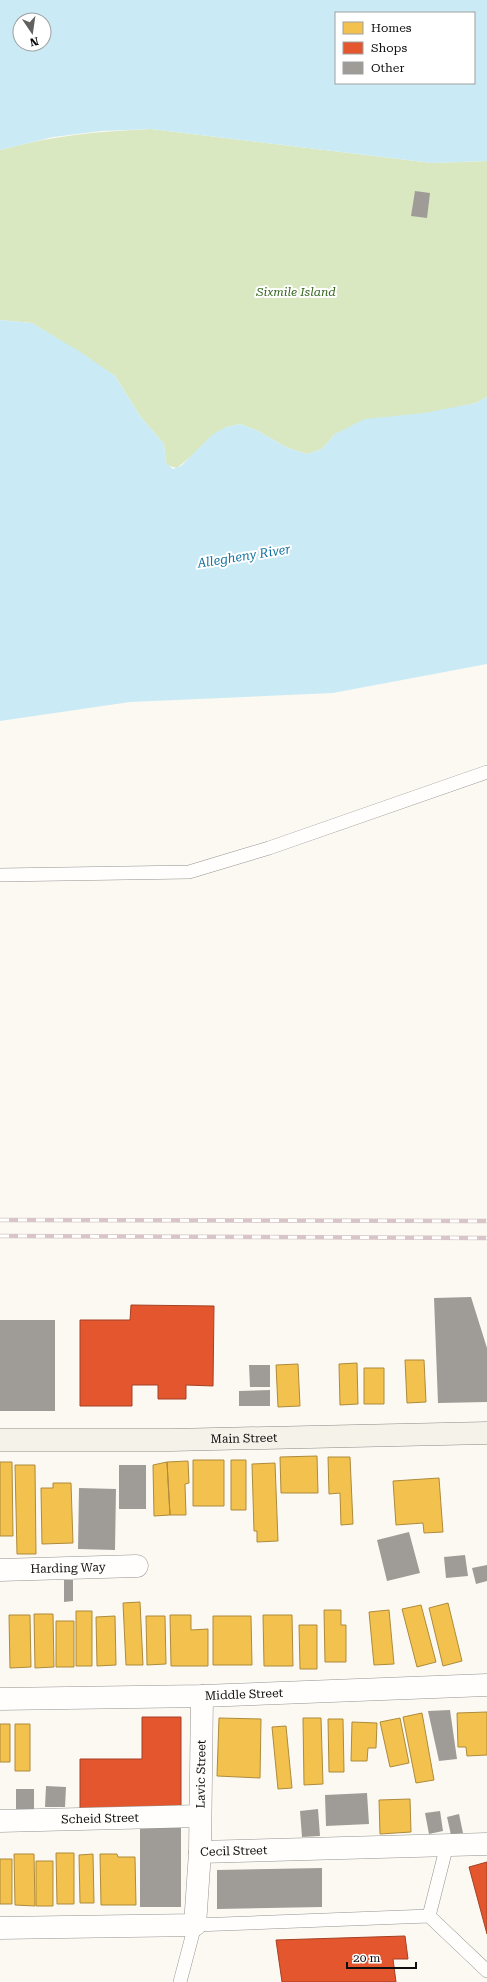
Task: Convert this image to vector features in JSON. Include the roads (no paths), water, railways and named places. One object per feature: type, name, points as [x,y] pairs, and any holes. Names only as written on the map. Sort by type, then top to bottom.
[{"type":"main road","name":"Main Street","points":[[0,1440],[171,1440],[487,1433]]},
{"type":"street","name":"Harding Way","points":[[0,1570],[137,1566]]},
{"type":"street","name":"Middle Street","points":[[0,1699],[202,1696],[487,1685]]},
{"type":"street","name":"Lavic Street","points":[[200,1852],[202,1696]]},
{"type":"street","name":"Scheid Street","points":[[0,1821],[200,1816]]},
{"type":"street","name":"Cecil Street","points":[[195,1925],[200,1852],[487,1844]]},
{"type":"street","points":[[0,1928],[195,1925]]},
{"type":"lane","points":[[0,875],[189,872],[269,848],[487,772]]},
{"type":"lane","points":[[429,1916],[447,1845]]},
{"type":"lane","points":[[180,1982],[195,1925],[429,1916],[487,1971]]},
{"type":"water","points":[[0,0],[487,0],[487,161],[432,163],[151,129],[102,131],[53,137],[0,150]]},
{"type":"water","name":"Allegheny River","points":[[0,320],[32,323],[82,353],[115,376],[140,416],[164,444],[166,463],[173,469],[181,466],[213,434],[226,427],[240,424],[256,430],[288,448],[307,454],[322,449],[335,434],[365,419],[424,413],[476,403],[487,397],[487,664],[333,693],[130,702],[0,721]]},
{"type":"railway","points":[[0,1220],[487,1221]]},
{"type":"railway","points":[[0,1236],[487,1238]]},
{"type":"park label","name":"Sixmile Island","points":[[296,292]]}]
